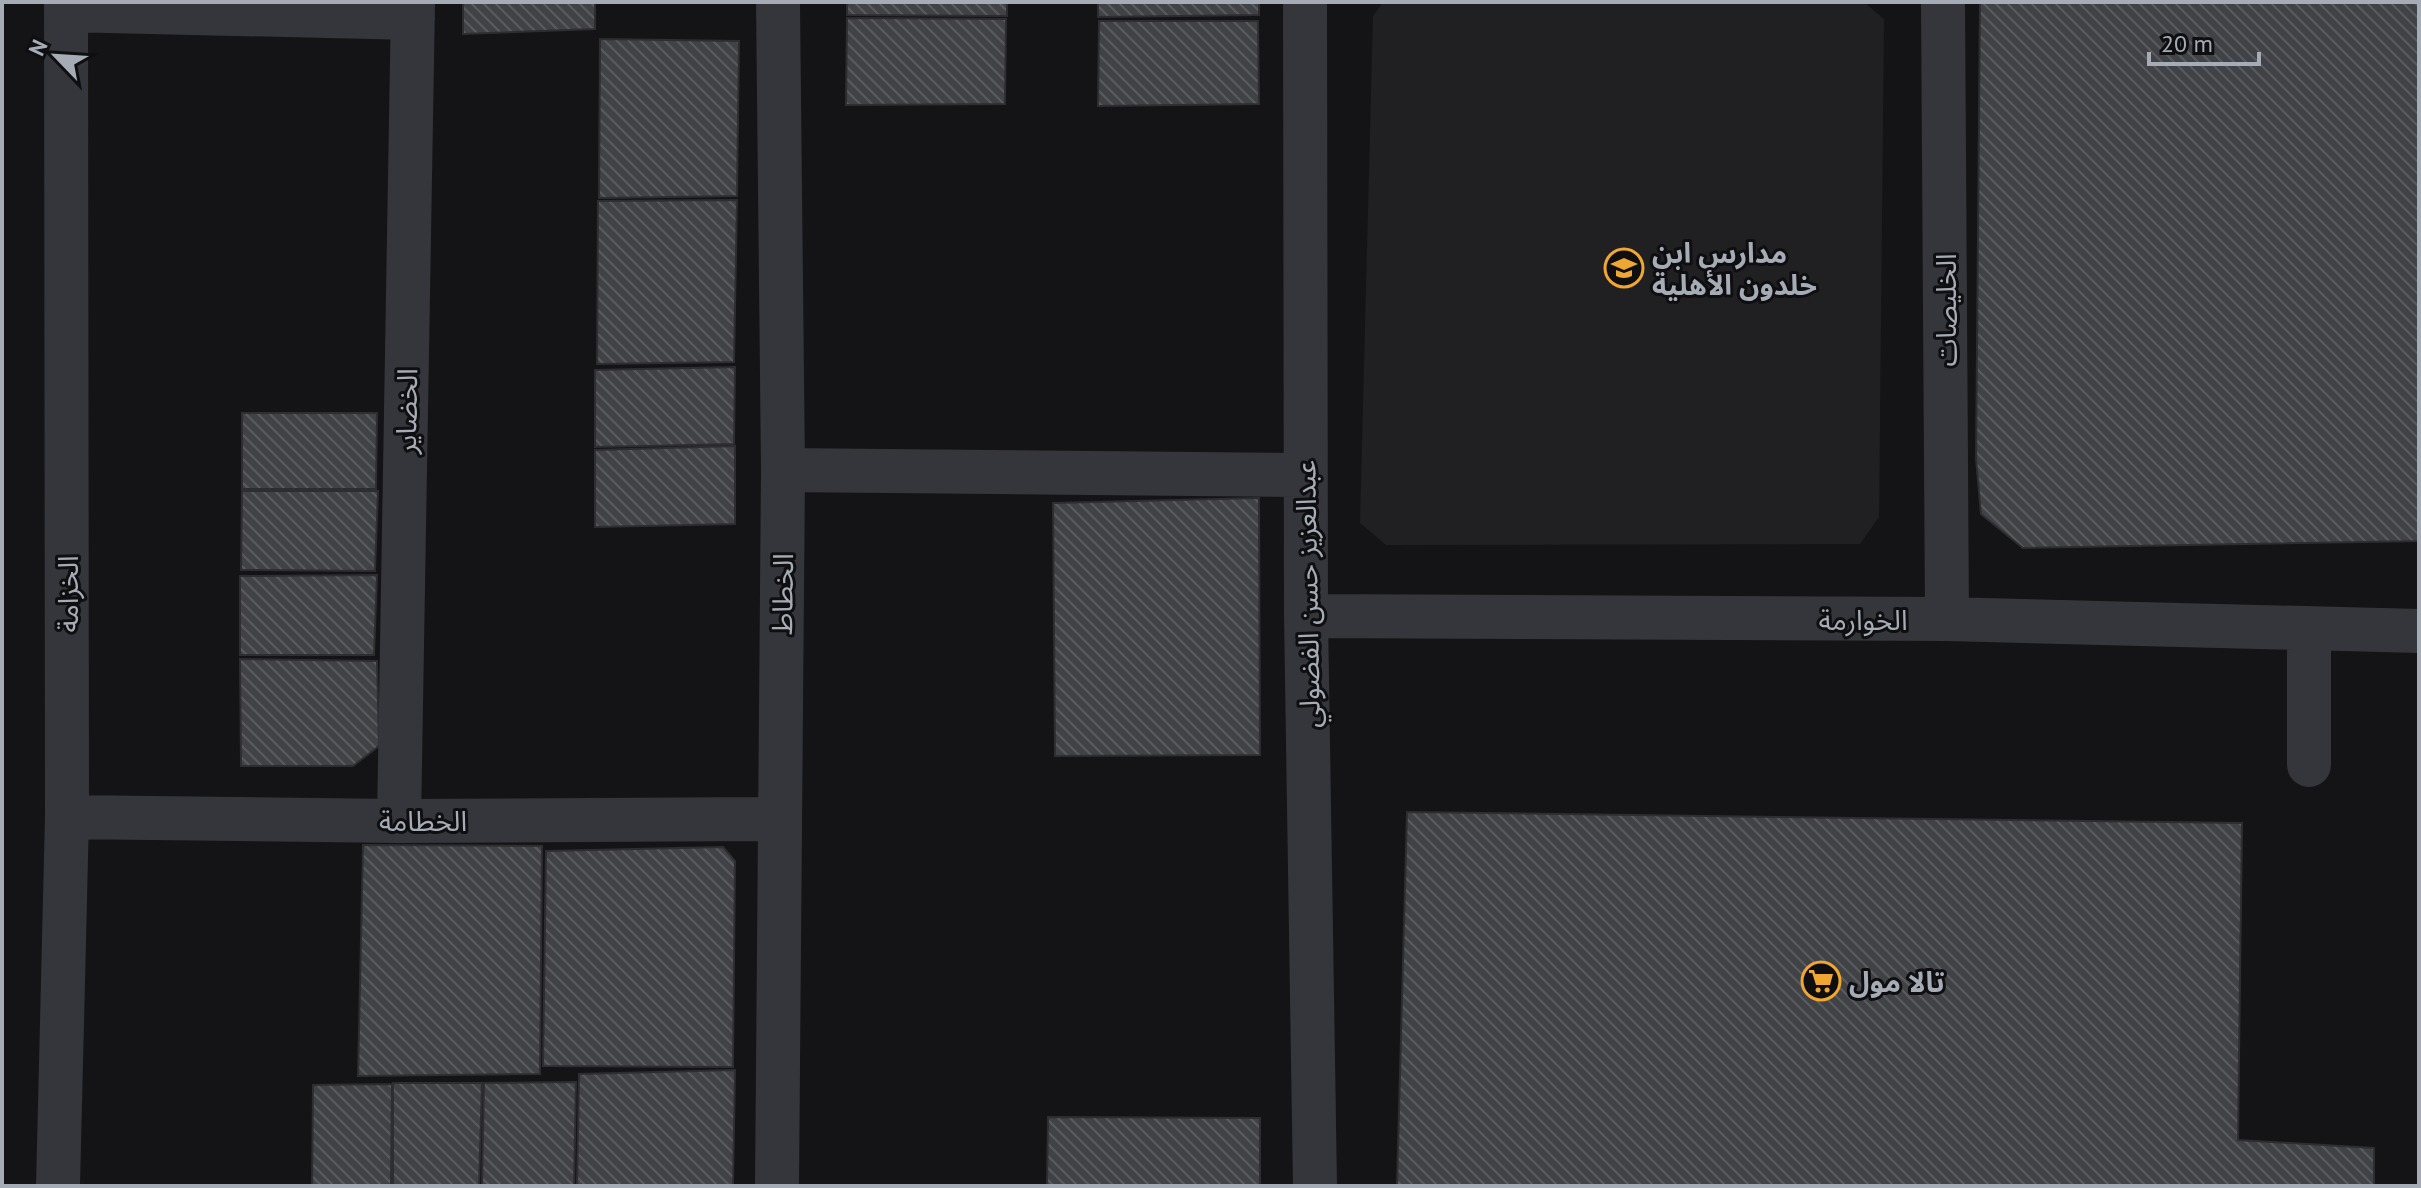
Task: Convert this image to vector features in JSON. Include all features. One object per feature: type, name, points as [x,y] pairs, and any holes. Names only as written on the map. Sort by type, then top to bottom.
[{"type":"street","name":"الخطاط","points":[[777,1186],[783,470],[778,2]]},
{"type":"street","name":"عبدالعزيز حسن الفضولي","points":[[1305,2],[1306,616],[1315,1186]]},
{"type":"street","name":"الخليصات","points":[[1943,2],[1947,619]]},
{"type":"street","points":[[66,6],[413,10]]},
{"type":"street","name":"الخزامة","points":[[58,1186],[67,817],[66,6]]},
{"type":"street","name":"الخضاير","points":[[399,821],[413,10]]},
{"type":"street","points":[[783,470],[1305,475]]},
{"type":"street","name":"الخوارمة","points":[[1306,616],[1947,619],[2419,631]]},
{"type":"street","points":[[2309,629],[2309,765]]},
{"type":"street","name":"الخطامة","points":[[67,817],[399,821],[779,819]]},
{"type":"shaded area","name":"مدارس ابن خلدون الأهلية","points":[[1383,2],[1864,2],[1884,19],[1879,517],[1860,544],[1386,545],[1360,523],[1373,16]]},
{"type":"building","points":[[463,2],[595,2],[595,29],[463,34]]},
{"type":"building","points":[[847,2],[1007,2],[1007,16],[847,15]]},
{"type":"building","points":[[1098,2],[1259,2],[1259,15],[1098,17]]},
{"type":"building","points":[[1980,2],[2419,2],[2419,541],[2023,548],[1981,514],[1976,459]]},
{"type":"building","points":[[847,18],[1006,19],[1005,104],[846,105]]},
{"type":"building","points":[[1099,21],[1258,21],[1259,104],[1098,106]]},
{"type":"building","points":[[600,39],[739,41],[737,196],[599,198]]},
{"type":"building","points":[[737,200],[734,362],[597,364],[598,201]]},
{"type":"building","points":[[735,367],[734,444],[595,447],[595,370]]},
{"type":"building","points":[[242,413],[377,413],[376,489],[242,489]]},
{"type":"building","points":[[735,446],[735,524],[595,527],[595,450]]},
{"type":"building","points":[[242,491],[378,491],[375,571],[241,570]]},
{"type":"building","points":[[1259,498],[1260,755],[1055,756],[1053,503]]},
{"type":"building","points":[[377,575],[374,655],[240,655],[240,576]]},
{"type":"building","points":[[240,659],[377,661],[379,746],[353,766],[241,766]]},
{"type":"building","name":"تالا مول","points":[[1407,812],[2242,823],[2238,1140],[2374,1148],[2374,1186],[1397,1186]]},
{"type":"building","points":[[363,845],[542,846],[540,1074],[358,1076]]},
{"type":"building","points":[[723,847],[735,861],[733,1067],[543,1066],[546,851]]},
{"type":"building","points":[[735,1070],[733,1186],[577,1186],[579,1074]]},
{"type":"building","points":[[576,1082],[574,1186],[482,1186],[484,1083]]},
{"type":"building","points":[[393,1083],[482,1083],[479,1186],[393,1186]]},
{"type":"building","points":[[392,1084],[391,1186],[312,1186],[313,1085]]},
{"type":"building","points":[[1048,1117],[1260,1118],[1260,1186],[1047,1186]]},
{"type":"place","name":"مدارس ابن خلدون الأهلية","points":[[1624,268]]},
{"type":"place","name":"تالا مول","points":[[1821,981]]}]
